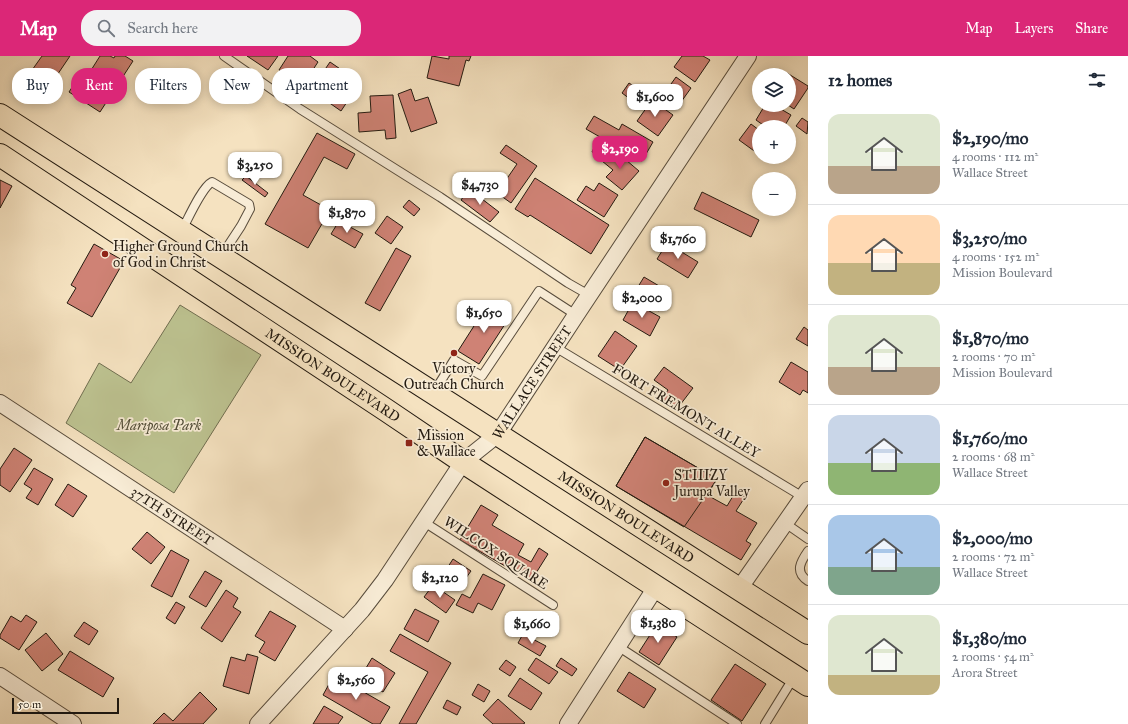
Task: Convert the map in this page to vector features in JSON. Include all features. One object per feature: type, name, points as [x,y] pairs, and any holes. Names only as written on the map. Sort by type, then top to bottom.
[{"type":"main road","name":"MISSION BOULEVARD","points":[[0,114],[808,633]]},
{"type":"main road","name":"MISSION BOULEVARD","points":[[0,155],[386,410],[462,462],[801,680]]},
{"type":"street","name":"WALLACE STREET","points":[[258,724],[362,610],[385,580],[462,462],[498,434],[748,56]]},
{"type":"street","name":"37TH STREET","points":[[0,403],[345,629]]},
{"type":"street","points":[[739,589],[806,494]]},
{"type":"street","points":[[568,724],[619,647],[656,587]]},
{"type":"street","points":[[0,676],[73,724]]},
{"type":"lane","points":[[224,56],[300,109],[440,197],[568,283],[589,295]]},
{"type":"lane","points":[[182,231],[208,184],[212,182],[249,204],[250,209],[241,226],[221,256]]},
{"type":"lane","points":[[434,393],[454,360],[482,376],[539,291],[576,314]]},
{"type":"lane","name":"FORT FREMONT ALLEY","points":[[555,347],[806,494]]},
{"type":"lane","name":"WILCOX SQUARE","points":[[424,522],[553,605]]},
{"type":"lane","points":[[785,523],[808,539]]},
{"type":"lane","points":[[808,551],[800,562],[800,570],[803,578],[808,581]]},
{"type":"lane","points":[[619,647],[737,724]]},
{"type":"lane","points":[[765,724],[801,680]]},
{"type":"green space","name":"Mariposa Park","points":[[180,305],[261,355],[174,493],[66,423],[99,363],[131,383]]},
{"type":"building","points":[[42,56],[70,56],[62,68],[34,68]]},
{"type":"building","points":[[100,56],[110,56],[114,58],[115,56],[125,56],[133,61],[127,70],[127,68],[92,68]]},
{"type":"building","points":[[247,56],[278,56],[268,70]]},
{"type":"building","points":[[288,56],[310,56],[318,62],[314,68],[280,68]]},
{"type":"building","points":[[432,56],[449,59],[449,56],[471,56],[469,61],[466,60],[459,86],[427,78]]},
{"type":"building","points":[[682,56],[703,56],[710,60],[695,82],[674,67]]},
{"type":"building","points":[[330,62],[339,68],[326,68]]},
{"type":"building","points":[[676,77],[691,88],[676,109],[661,98]]},
{"type":"building","points":[[796,79],[808,86],[796,106]]},
{"type":"building","points":[[629,83],[646,94],[638,105],[622,93]]},
{"type":"building","points":[[411,89],[415,101],[428,97],[437,123],[411,132],[398,94]]},
{"type":"building","points":[[393,95],[396,138],[386,139],[385,130],[359,132],[358,113],[371,112],[370,96]]},
{"type":"building","points":[[652,100],[673,115],[658,136],[637,121]]},
{"type":"building","points":[[88,104],[105,104],[100,112]]},
{"type":"building","points":[[331,104],[346,104],[341,111]]},
{"type":"building","points":[[761,112],[786,112],[791,115],[788,120],[756,120]]},
{"type":"building","points":[[594,116],[619,130],[622,124],[653,142],[642,161],[586,129]]},
{"type":"building","points":[[802,118],[808,122],[807,134],[796,126]]},
{"type":"building","points":[[751,124],[752,125],[752,149],[739,140]]},
{"type":"building","points":[[317,133],[355,154],[347,169],[324,157],[303,195],[330,210],[308,248],[265,224]]},
{"type":"building","points":[[597,141],[607,146],[603,156],[592,152]]},
{"type":"building","points":[[506,145],[537,166],[511,203],[497,193],[517,164],[500,153]]},
{"type":"building","points":[[613,149],[639,171],[622,190],[606,177],[613,170],[602,161]]},
{"type":"building","points":[[246,176],[268,193],[265,197],[242,180]]},
{"type":"building","points":[[535,178],[609,225],[591,254],[530,215],[528,217],[515,209]]},
{"type":"building","points":[[0,180],[12,186],[0,208]]},
{"type":"building","points":[[599,183],[618,195],[604,217],[577,200],[586,186],[594,191]]},
{"type":"building","points":[[469,189],[499,212],[490,222],[461,200]]},
{"type":"building","points":[[702,192],[759,220],[751,237],[694,209]]},
{"type":"building","points":[[409,200],[420,209],[414,216],[403,207]]},
{"type":"building","points":[[387,216],[403,227],[391,244],[375,233]]},
{"type":"building","points":[[339,221],[363,234],[355,248],[331,234]]},
{"type":"building","points":[[667,243],[698,262],[688,278],[657,259]]},
{"type":"building","points":[[94,244],[124,261],[92,317],[67,303],[76,288],[71,285]]},
{"type":"building","points":[[396,248],[411,256],[380,311],[365,303]]},
{"type":"building","points":[[644,277],[671,293],[659,311],[633,295]]},
{"type":"building","points":[[633,302],[660,317],[650,336],[623,320]]},
{"type":"building","points":[[488,304],[509,318],[479,364],[458,351]]},
{"type":"building","points":[[804,327],[808,330],[808,346],[796,339]]},
{"type":"building","points":[[615,331],[637,346],[620,370],[598,356]]},
{"type":"building","points":[[791,362],[808,372],[808,393],[803,390],[800,395],[779,382]]},
{"type":"building","points":[[664,367],[693,388],[677,409],[662,399],[668,390],[654,380]]},
{"type":"building","name":"STIIIZY Jurupa Valley","points":[[645,437],[717,479],[707,495],[727,506],[736,491],[745,497],[736,511],[757,523],[746,541],[751,544],[741,560],[616,486]]},
{"type":"building","name":"STIIIZY Jurupa Valley","points":[[645,437],[717,479],[684,527],[616,486]]},
{"type":"building","points":[[14,448],[32,460],[10,492],[0,485],[0,469]]},
{"type":"building","points":[[34,468],[53,479],[38,505],[26,498],[32,489],[24,484]]},
{"type":"building","points":[[68,484],[87,496],[73,517],[55,505]]},
{"type":"building","points":[[481,505],[498,515],[492,525],[524,544],[518,555],[531,562],[539,548],[548,554],[531,581],[460,540]]},
{"type":"building","points":[[147,532],[165,547],[151,564],[132,549]]},
{"type":"building","points":[[171,550],[189,560],[172,597],[151,586]]},
{"type":"building","points":[[453,559],[471,571],[461,585],[444,573]]},
{"type":"building","points":[[205,571],[222,581],[206,607],[189,597]]},
{"type":"building","points":[[483,574],[505,585],[492,610],[478,603],[473,613],[456,605],[462,594],[470,598]]},
{"type":"building","points":[[433,585],[455,600],[446,613],[424,597]]},
{"type":"building","points":[[226,590],[238,598],[233,607],[241,612],[222,642],[201,628]]},
{"type":"building","points":[[176,602],[185,607],[175,624],[166,618]]},
{"type":"building","points":[[415,609],[439,621],[428,642],[404,629]]},
{"type":"building","points":[[270,611],[296,626],[275,661],[259,652],[265,642],[255,636]]},
{"type":"building","points":[[26,615],[37,622],[19,650],[0,638],[0,635],[11,616],[21,622]]},
{"type":"building","points":[[84,622],[98,631],[89,645],[74,636]]},
{"type":"building","points":[[657,624],[677,637],[659,665],[639,652]]},
{"type":"building","points":[[46,633],[63,654],[42,671],[25,650]]},
{"type":"building","points":[[400,634],[451,663],[416,724],[399,724],[428,672],[390,651]]},
{"type":"building","points":[[523,634],[546,646],[540,656],[518,643]]},
{"type":"building","points":[[70,651],[114,678],[103,697],[58,670]]},
{"type":"building","points":[[247,654],[258,657],[249,694],[223,686],[231,657],[245,661]]},
{"type":"building","points":[[372,658],[395,673],[383,692],[360,678]]},
{"type":"building","points":[[536,658],[558,672],[549,684],[528,670]]},
{"type":"building","points":[[561,658],[577,669],[572,676],[556,666]]},
{"type":"building","points":[[506,660],[516,667],[510,676],[499,669]]},
{"type":"building","points":[[735,664],[766,684],[742,721],[711,700]]},
{"type":"building","points":[[629,672],[656,689],[644,708],[617,691]]},
{"type":"building","points":[[334,675],[390,707],[380,724],[373,724],[323,695]]},
{"type":"building","points":[[520,678],[542,693],[531,710],[508,696]]},
{"type":"building","points":[[478,684],[490,691],[484,702],[472,695]]},
{"type":"building","points":[[200,692],[217,709],[203,724],[153,724],[164,713],[173,721]]},
{"type":"building","points":[[498,699],[525,723],[493,724],[483,715]]},
{"type":"building","points":[[447,700],[461,707],[457,715],[443,708]]},
{"type":"building","points":[[324,706],[343,717],[338,724],[313,724]]},
{"type":"place","name":"Higher Ground Church of God in Christ","points":[[105,254]]},
{"type":"place","name":"Victory Outreach Church","points":[[454,353]]},
{"type":"place","name":"Mission & Wallace","points":[[409,443]]},
{"type":"place","name":"STIIIZY Jurupa Valley","points":[[666,483]]}]
